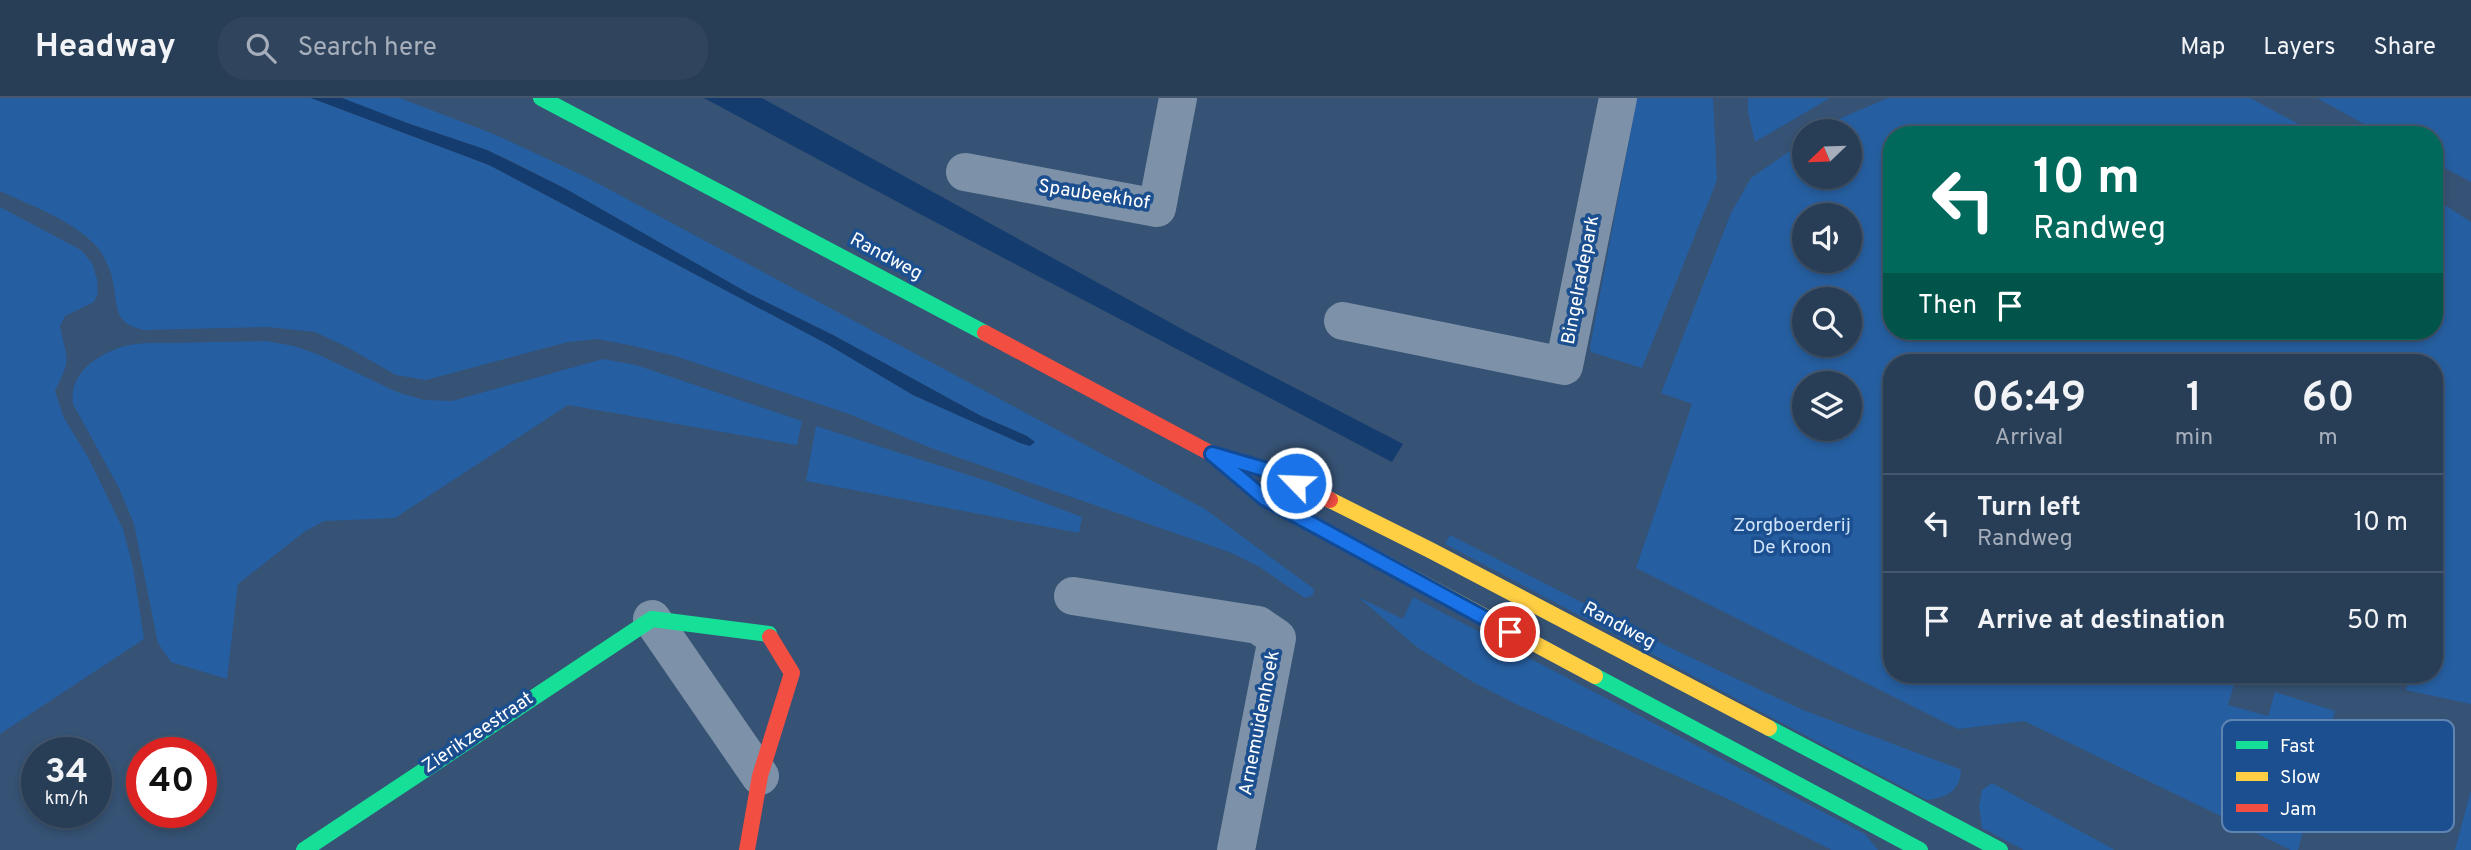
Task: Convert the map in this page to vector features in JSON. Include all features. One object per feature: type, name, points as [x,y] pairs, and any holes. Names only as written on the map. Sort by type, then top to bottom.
[{"type":"street","name":"Randweg","points":[[541,98],[1212,454],[1274,472],[1430,550],[1941,836],[2000,850]]},
{"type":"street","name":"Spaubeekhof","points":[[965,172],[1157,208],[1178,98]]},
{"type":"street","name":"Bingelradepark","points":[[1343,321],[1564,366],[1618,98]]},
{"type":"street","name":"Randweg","points":[[1212,454],[1264,498],[1920,850]]},
{"type":"street","name":"Arnemuidenhoek","points":[[1073,596],[1258,625],[1277,638],[1236,850]]},
{"type":"street","points":[[652,619],[760,776]]},
{"type":"street","points":[[652,619],[769,634],[792,673],[760,776],[747,850]]},
{"type":"street","name":"Zierikzeestraat","points":[[304,850],[652,619]]},
{"type":"green space","points":[[0,98],[311,98],[489,165],[827,344],[913,395],[1020,443],[1030,446],[1034,442],[748,293],[566,189],[509,160],[342,98],[400,98],[496,135],[586,177],[1205,509],[1314,589],[1313,595],[1305,598],[1258,566],[1229,552],[931,448],[849,414],[675,356],[629,345],[597,339],[568,342],[426,380],[396,375],[315,332],[268,327],[144,330],[134,327],[122,319],[119,313],[111,274],[98,248],[65,222],[0,191]]},
{"type":"green space","points":[[1637,98],[1713,98],[1717,180],[1642,368],[1591,352],[1590,347]]},
{"type":"green space","points":[[1748,98],[1830,98],[1755,142],[1748,112]]},
{"type":"green space","name":"Zorgboerderij De Kroon","points":[[1888,98],[2250,98],[2302,126],[1883,126],[1883,340],[2443,340],[2443,204],[2471,222],[2471,704],[2406,690],[2408,683],[2443,683],[2443,354],[1883,354],[1883,683],[2234,683],[2228,705],[2268,716],[2275,692],[2335,711],[2333,720],[2222,720],[2222,817],[2024,721],[1958,729],[1636,568],[1692,404],[1661,393],[1731,213],[1751,178],[1792,149],[1792,189],[1862,189],[1862,119],[1839,119]]},
{"type":"green space","points":[[2317,98],[2471,98],[2471,182],[2443,167],[2443,126],[2368,126]]},
{"type":"green space","points":[[0,207],[81,250],[92,263],[98,293],[94,302],[65,316],[60,326],[66,365],[55,391],[64,418],[89,459],[123,529],[133,567],[144,639],[0,734]]},
{"type":"green space","points":[[266,341],[317,354],[397,392],[424,400],[452,401],[603,359],[636,365],[802,421],[797,445],[568,405],[395,518],[324,521],[304,532],[238,584],[227,679],[171,662],[158,643],[134,524],[119,488],[73,404],[73,393],[87,366],[105,354],[125,346],[149,343]]},
{"type":"green space","points":[[816,426],[990,482],[1082,517],[1079,533],[806,481]]},
{"type":"green space","points":[[1450,535],[1673,649],[1803,710],[1957,768],[1961,770],[1958,784],[1955,789],[1940,798],[1927,800],[1445,544]]},
{"type":"green space","points":[[1358,597],[1403,619],[1413,597],[1865,834],[1878,850],[1832,850],[1728,799],[1516,704],[1473,682],[1418,648]]},
{"type":"green space","points":[[1992,783],[2115,850],[2024,850],[1982,828],[1979,806],[1982,790]]},
{"type":"green space","points":[[2471,790],[2471,850],[2455,850]]},
{"type":"green space","points":[[2254,832],[2303,832],[2298,850],[2291,850]]},
{"type":"shaded area","points":[[311,98],[342,98],[487,150],[566,189],[748,293],[1035,442],[1030,446],[1020,443],[913,395],[827,344],[489,165]]},
{"type":"shaded area","points":[[704,98],[762,98],[1191,334],[1403,444],[1392,462]]},
{"type":"traffic: fast","points":[[541,98],[985,333]]},
{"type":"traffic: fast","points":[[304,850],[652,619],[769,634],[770,637]]},
{"type":"traffic: fast","points":[[1595,676],[1920,850]]},
{"type":"traffic: fast","points":[[1769,728],[2000,850]]},
{"type":"traffic: slow","points":[[1224,464],[1264,498],[1595,676]]},
{"type":"traffic: slow","points":[[1330,500],[1769,728]]},
{"type":"traffic: jam","points":[[985,333],[1212,454],[1274,472],[1330,500]]},
{"type":"traffic: jam","points":[[747,850],[760,776],[792,673],[770,637]]},
{"type":"route","points":[[1296,483],[1274,472],[1212,454],[1264,498],[1510,632]]}]
